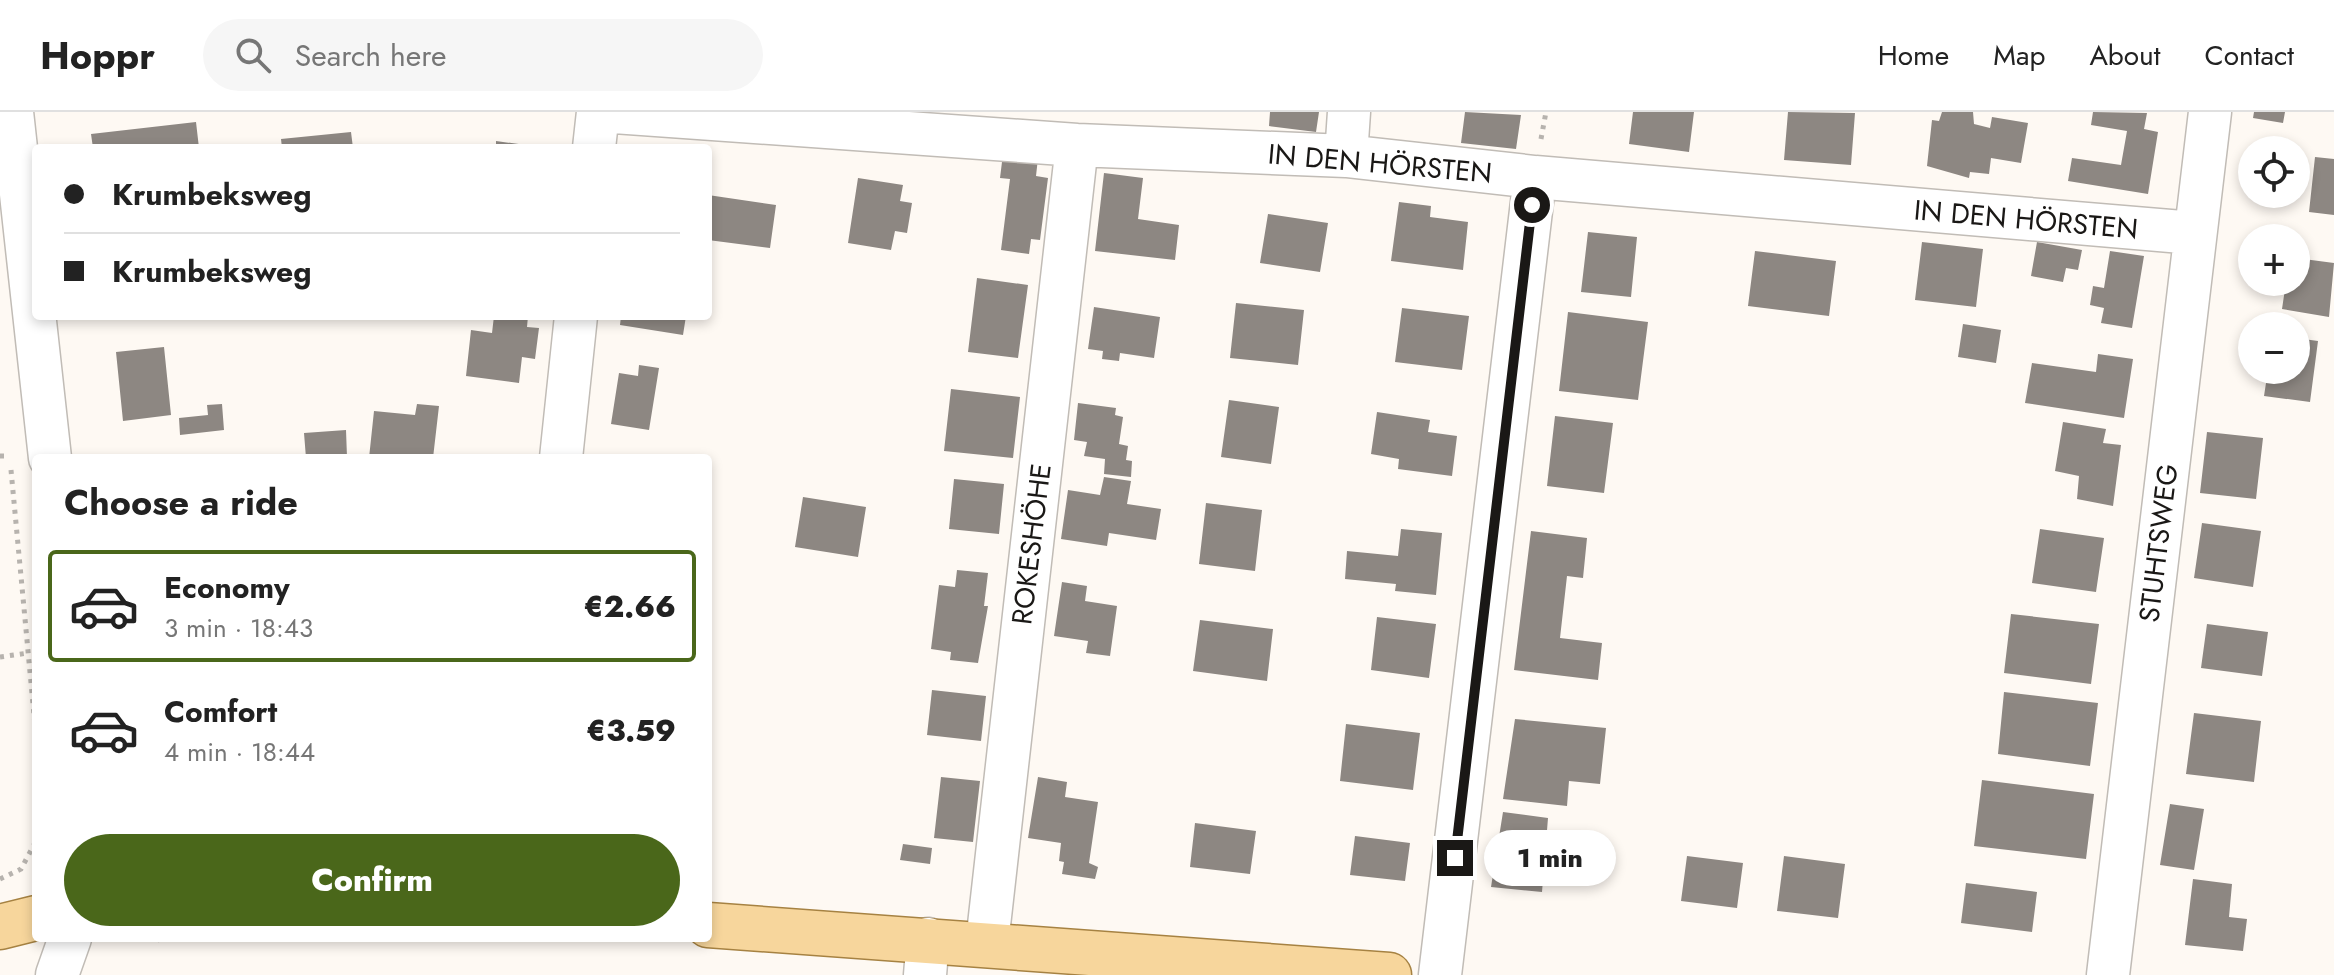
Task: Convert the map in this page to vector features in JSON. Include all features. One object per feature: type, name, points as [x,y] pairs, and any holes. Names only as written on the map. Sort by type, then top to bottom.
[{"type":"main road","points":[[0,927],[32,919]]},
{"type":"main road","points":[[712,926],[926,957],[1007,955],[1389,975]]},
{"type":"street","points":[[12,112],[30,457]]},
{"type":"street","points":[[594,144],[598,112]]},
{"type":"street","name":"IN DEN HÖRSTEN","points":[[614,112],[1077,145],[1346,156],[1535,177],[2194,233]]},
{"type":"street","points":[[1346,156],[1349,112]]},
{"type":"street","name":"STUHTSWEG","points":[[2108,975],[2210,112]]},
{"type":"street","name":"ROKESHÖHE","points":[[1007,955],[1077,145]]},
{"type":"street","points":[[1440,975],[1535,177]]},
{"type":"street","points":[[561,454],[576,320]]},
{"type":"street","points":[[57,975],[69,942]]},
{"type":"path","points":[[9,446],[30,457]]},
{"type":"path","points":[[0,456],[30,457]]},
{"type":"path","points":[[30,457],[28,653],[32,694]]},
{"type":"path","points":[[0,657],[28,653]]},
{"type":"path","points":[[0,879],[21,869],[32,848]]},
{"type":"building","points":[[1270,112],[1319,112],[1316,132],[1269,126]]},
{"type":"building","points":[[1465,112],[1521,115],[1516,149],[1461,143]]},
{"type":"building","points":[[1633,112],[1694,112],[1689,152],[1629,144]]},
{"type":"building","points":[[1788,112],[1855,113],[1851,165],[1784,160]]},
{"type":"building","points":[[1942,112],[1973,112],[1974,124],[1990,128],[1992,117],[2028,123],[2021,163],[1991,158],[1989,174],[1970,172],[1969,178],[1927,166],[1932,120],[1939,121]]},
{"type":"building","points":[[2093,112],[2147,113],[2144,129],[2158,132],[2148,194],[2068,181],[2072,158],[2121,165],[2127,131],[2091,125]]},
{"type":"building","points":[[2254,112],[2285,112],[2283,123],[2253,118]]},
{"type":"building","points":[[196,122],[199,144],[92,144],[91,134]]},
{"type":"building","points":[[351,132],[352,144],[282,144],[281,139]]},
{"type":"building","points":[[1003,154],[1038,158],[1036,176],[1048,178],[1040,240],[1031,239],[1029,254],[1001,250],[1010,179],[1000,178]]},
{"type":"building","points":[[2315,157],[2334,159],[2334,215],[2309,212]]},
{"type":"building","points":[[1104,173],[1143,178],[1138,219],[1179,225],[1175,260],[1095,251]]},
{"type":"building","points":[[858,178],[903,185],[900,201],[912,203],[907,233],[895,231],[891,250],[848,243]]},
{"type":"building","points":[[712,196],[776,205],[770,248],[712,241]]},
{"type":"building","points":[[1399,202],[1431,206],[1430,217],[1468,222],[1463,270],[1391,261]]},
{"type":"building","points":[[1268,214],[1328,223],[1320,272],[1260,263]]},
{"type":"building","points":[[1588,232],[1637,237],[1631,297],[1581,292]]},
{"type":"building","points":[[1922,242],[1983,249],[1976,307],[1915,300]]},
{"type":"building","points":[[2037,242],[2082,250],[2078,270],[2066,268],[2063,282],[2031,276]]},
{"type":"building","points":[[1755,251],[1836,261],[1829,316],[1748,306]]},
{"type":"building","points":[[2110,251],[2144,256],[2132,328],[2101,323],[2104,308],[2090,305],[2093,286],[2104,288]]},
{"type":"building","points":[[2310,260],[2334,263],[2329,317],[2282,309],[2284,296],[2310,296]]},
{"type":"building","points":[[977,278],[1028,285],[1018,358],[968,352]]},
{"type":"building","points":[[1236,303],[1304,310],[1298,365],[1230,358]]},
{"type":"building","points":[[1094,307],[1160,317],[1154,358],[1120,353],[1119,361],[1102,359],[1103,351],[1088,349]]},
{"type":"building","points":[[1402,308],[1469,316],[1462,370],[1395,362]]},
{"type":"building","points":[[1568,312],[1648,322],[1638,400],[1559,391]]},
{"type":"building","points":[[494,320],[528,320],[527,327],[539,328],[535,359],[522,357],[519,383],[466,376],[471,330],[492,333]]},
{"type":"building","points":[[621,320],[685,320],[683,335],[620,325]]},
{"type":"building","points":[[1963,324],[2001,330],[1996,363],[1958,357]]},
{"type":"building","points":[[2310,340],[2318,341],[2310,402],[2264,396],[2266,384],[2310,384]]},
{"type":"building","points":[[164,347],[171,415],[123,421],[116,352]]},
{"type":"building","points":[[2098,354],[2133,359],[2124,418],[2025,403],[2032,363],[2096,372]]},
{"type":"building","points":[[639,365],[659,368],[649,430],[611,424],[619,373],[638,376]]},
{"type":"building","points":[[951,389],[1020,397],[1013,458],[944,451]]},
{"type":"building","points":[[1229,400],[1279,407],[1271,464],[1221,457]]},
{"type":"building","points":[[1078,403],[1116,408],[1115,415],[1123,417],[1119,444],[1128,446],[1126,460],[1132,461],[1131,477],[1104,474],[1105,459],[1084,456],[1087,442],[1074,440]]},
{"type":"building","points":[[222,404],[224,430],[180,435],[179,418],[208,415],[207,405]]},
{"type":"building","points":[[417,404],[439,406],[433,454],[369,454],[374,411],[415,415]]},
{"type":"building","points":[[1377,412],[1430,420],[1428,432],[1457,436],[1452,476],[1398,469],[1399,459],[1371,454]]},
{"type":"building","points":[[1555,416],[1613,423],[1604,493],[1547,486]]},
{"type":"building","points":[[2063,422],[2106,429],[2103,443],[2121,445],[2113,506],[2077,499],[2079,476],[2055,471]]},
{"type":"building","points":[[346,430],[347,454],[306,454],[304,433]]},
{"type":"building","points":[[2207,432],[2263,438],[2256,499],[2200,493]]},
{"type":"building","points":[[1104,477],[1131,481],[1127,504],[1161,509],[1156,540],[1109,533],[1107,546],[1061,539],[1068,490],[1100,495]]},
{"type":"building","points":[[954,479],[1004,484],[999,534],[949,529]]},
{"type":"building","points":[[803,497],[866,507],[858,557],[795,547]]},
{"type":"building","points":[[1206,503],[1262,510],[1255,571],[1199,564]]},
{"type":"building","points":[[2202,523],[2261,531],[2253,587],[2194,578]]},
{"type":"building","points":[[1401,529],[1442,533],[1436,595],[1395,591],[1396,584],[1345,579],[1347,551],[1398,556]]},
{"type":"building","points":[[2040,529],[2104,538],[2096,592],[2032,583]]},
{"type":"building","points":[[1531,531],[1587,538],[1583,578],[1567,576],[1560,638],[1602,643],[1598,680],[1514,670]]},
{"type":"building","points":[[957,570],[988,573],[984,606],[988,606],[978,663],[950,660],[951,652],[931,649],[939,585],[955,587]]},
{"type":"building","points":[[1062,582],[1087,586],[1085,601],[1117,606],[1110,656],[1086,653],[1088,641],[1054,636]]},
{"type":"building","points":[[2011,614],[2099,624],[2091,684],[2004,673]]},
{"type":"building","points":[[1377,617],[1436,624],[1429,678],[1371,670]]},
{"type":"building","points":[[1200,620],[1273,629],[1267,681],[1193,671]]},
{"type":"building","points":[[2207,624],[2268,632],[2262,676],[2201,668]]},
{"type":"building","points":[[932,690],[986,696],[981,741],[927,735]]},
{"type":"building","points":[[2004,692],[2098,703],[2090,766],[1998,754]]},
{"type":"building","points":[[2194,713],[2261,721],[2254,782],[2186,774]]},
{"type":"building","points":[[1515,719],[1606,728],[1600,784],[1569,781],[1567,806],[1503,799]]},
{"type":"building","points":[[1346,724],[1420,733],[1413,790],[1340,781]]},
{"type":"building","points":[[941,777],[980,781],[973,842],[934,838]]},
{"type":"building","points":[[1038,777],[1067,782],[1065,797],[1098,802],[1089,863],[1098,867],[1095,879],[1062,874],[1064,862],[1059,861],[1061,843],[1028,838]]},
{"type":"building","points":[[1982,780],[2094,794],[2086,859],[1974,846]]},
{"type":"building","points":[[2170,804],[2204,809],[2194,870],[2160,865]]},
{"type":"building","points":[[1503,812],[1548,818],[1542,892],[1491,887]]},
{"type":"building","points":[[1195,823],[1256,831],[1250,874],[1190,867]]},
{"type":"building","points":[[1355,836],[1410,843],[1405,881],[1350,875]]},
{"type":"building","points":[[903,844],[932,848],[930,864],[900,860]]},
{"type":"building","points":[[1687,856],[1743,863],[1737,908],[1681,901]]},
{"type":"building","points":[[1784,856],[1845,864],[1838,918],[1777,911]]},
{"type":"building","points":[[2193,879],[2232,884],[2229,917],[2247,919],[2243,951],[2185,945]]},
{"type":"building","points":[[1966,883],[2037,892],[2032,932],[1961,923]]},
{"type":"route","points":[[1455,858],[1532,205]]}]
